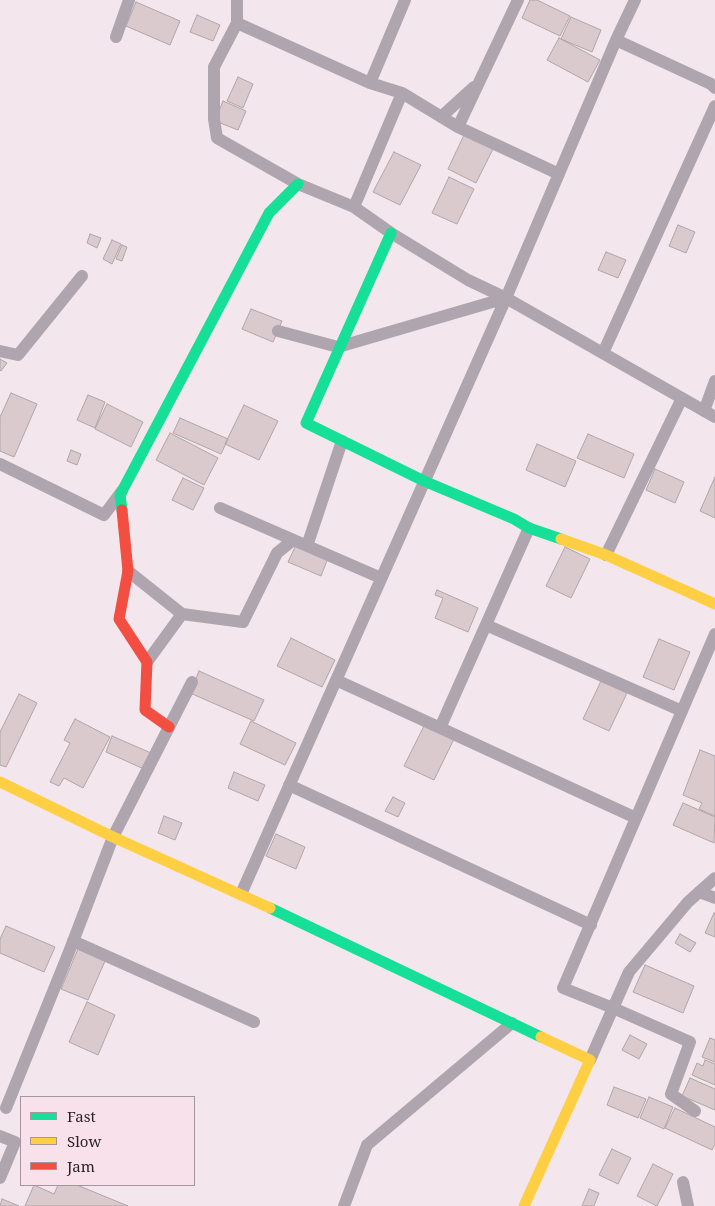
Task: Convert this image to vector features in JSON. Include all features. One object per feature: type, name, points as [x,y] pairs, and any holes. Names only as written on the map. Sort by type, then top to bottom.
[{"type":"street","points":[[116,37],[129,0]]},
{"type":"street","points":[[237,0],[237,23],[214,67],[214,119],[217,138],[298,184],[354,206],[391,233],[468,280],[506,298],[710,414],[715,382]]},
{"type":"street","points":[[370,83],[405,0]]},
{"type":"street","points":[[458,128],[518,0]]},
{"type":"street","points":[[241,894],[506,298],[616,40],[635,0]]},
{"type":"street","points":[[237,23],[370,83],[402,93],[458,128],[558,174]]},
{"type":"street","points":[[616,40],[711,84],[715,88]]},
{"type":"street","points":[[441,117],[479,83]]},
{"type":"street","points":[[354,206],[402,93]]},
{"type":"street","points":[[603,353],[715,106]]},
{"type":"street","points":[[0,464],[104,515],[122,491],[268,213],[298,184]]},
{"type":"street","points":[[391,233],[338,347],[306,423],[424,481],[514,519],[529,528],[606,555],[715,604]]},
{"type":"street","points":[[0,351],[18,355],[82,276]]},
{"type":"street","points":[[278,331],[338,347],[506,298]]},
{"type":"street","points":[[606,555],[682,398]]},
{"type":"street","points":[[308,546],[342,441]]},
{"type":"street","points":[[122,491],[120,495],[128,571],[119,619],[147,662]]},
{"type":"street","points":[[220,508],[381,578]]},
{"type":"street","points":[[440,728],[529,528]]},
{"type":"street","points":[[128,571],[182,614],[243,622],[277,553],[293,540]]},
{"type":"street","points":[[169,727],[145,710],[147,662],[182,614]]},
{"type":"street","points":[[486,625],[682,711]]},
{"type":"street","points":[[695,1111],[671,1094],[690,1042],[564,988],[715,634]]},
{"type":"street","points":[[336,680],[636,818]]},
{"type":"street","points":[[6,1108],[113,837],[192,682]]},
{"type":"street","points":[[0,782],[113,837],[241,894],[590,1060]]},
{"type":"street","points":[[289,785],[591,925]]},
{"type":"street","points":[[524,1206],[629,972],[688,902],[714,877]]},
{"type":"street","points":[[699,892],[715,898]]},
{"type":"street","points":[[73,941],[254,1022]]},
{"type":"street","points":[[344,1206],[367,1145],[512,1023]]},
{"type":"street","points":[[0,1136],[15,1142],[0,1178]]},
{"type":"street","points":[[683,1182],[688,1206]]},
{"type":"building","points":[[530,0],[537,0],[570,16],[560,36],[522,18]]},
{"type":"building","points":[[136,2],[180,21],[170,45],[126,26]]},
{"type":"building","points":[[197,15],[220,25],[213,41],[190,32]]},
{"type":"building","points":[[571,17],[601,30],[592,52],[561,39]]},
{"type":"building","points":[[559,38],[600,60],[588,82],[547,60]]},
{"type":"building","points":[[238,77],[253,84],[243,108],[227,101]]},
{"type":"building","points":[[223,101],[246,111],[238,130],[215,121]]},
{"type":"building","points":[[464,135],[493,149],[476,183],[448,169]]},
{"type":"building","points":[[394,152],[421,165],[400,205],[373,192]]},
{"type":"building","points":[[449,177],[474,189],[457,224],[432,213]]},
{"type":"building","points":[[678,225],[695,232],[686,253],[669,246]]},
{"type":"building","points":[[90,234],[101,238],[97,248],[87,243]]},
{"type":"building","points":[[112,240],[121,244],[112,264],[103,259]]},
{"type":"building","points":[[122,245],[127,247],[122,261],[116,259]]},
{"type":"building","points":[[606,252],[626,260],[618,278],[598,270]]},
{"type":"building","points":[[251,309],[282,321],[273,342],[242,329]]},
{"type":"building","points":[[0,359],[7,363],[1,371],[0,370]]},
{"type":"building","points":[[11,393],[37,404],[14,457],[0,451],[0,417]]},
{"type":"building","points":[[88,395],[105,402],[95,428],[77,420]]},
{"type":"building","points":[[107,404],[143,422],[131,447],[95,429]]},
{"type":"building","points":[[244,405],[278,421],[259,460],[225,444]]},
{"type":"building","points":[[180,418],[228,439],[221,454],[173,433]]},
{"type":"building","points":[[170,433],[218,458],[204,485],[156,460]]},
{"type":"building","points":[[588,434],[634,454],[624,478],[577,458]]},
{"type":"building","points":[[537,444],[576,461],[565,487],[526,470]]},
{"type":"building","points":[[71,450],[81,454],[77,465],[67,461]]},
{"type":"building","points":[[655,469],[684,482],[675,503],[646,490]]},
{"type":"building","points":[[715,477],[715,518],[700,511]]},
{"type":"building","points":[[183,478],[204,488],[193,510],[172,500]]},
{"type":"building","points":[[296,545],[328,558],[321,576],[288,562]]},
{"type":"building","points":[[565,547],[590,559],[571,598],[546,586]]},
{"type":"building","points":[[437,590],[478,608],[468,632],[435,618],[443,598],[435,595]]},
{"type":"building","points":[[291,638],[335,660],[322,687],[277,666]]},
{"type":"building","points":[[659,639],[690,652],[674,690],[643,677]]},
{"type":"building","points":[[199,671],[264,700],[254,721],[190,693]]},
{"type":"building","points":[[601,681],[627,693],[609,731],[583,719]]},
{"type":"building","points":[[19,694],[37,703],[6,767],[0,765],[0,732]]},
{"type":"building","points":[[75,719],[110,737],[83,788],[64,778],[59,786],[50,782],[70,743],[64,740]]},
{"type":"building","points":[[251,721],[296,743],[285,765],[240,744]]},
{"type":"building","points":[[425,724],[454,739],[434,780],[404,766]]},
{"type":"building","points":[[112,736],[151,753],[144,769],[106,752]]},
{"type":"building","points":[[700,750],[715,756],[715,816],[699,809],[702,803],[683,795]]},
{"type":"building","points":[[234,772],[265,785],[258,801],[228,788]]},
{"type":"building","points":[[393,797],[405,803],[398,817],[385,811]]},
{"type":"building","points":[[683,803],[715,817],[714,843],[673,825]]},
{"type":"building","points":[[164,816],[182,823],[175,840],[158,833]]},
{"type":"building","points":[[276,834],[305,847],[296,869],[266,856]]},
{"type":"building","points":[[715,913],[715,937],[705,933]]},
{"type":"building","points":[[6,926],[55,947],[44,972],[0,953],[0,939]]},
{"type":"building","points":[[680,934],[696,943],[690,952],[675,943]]},
{"type":"building","points":[[78,949],[105,961],[88,1000],[61,989]]},
{"type":"building","points":[[645,965],[694,986],[683,1013],[633,992]]},
{"type":"building","points":[[87,1002],[115,1015],[98,1055],[69,1042]]},
{"type":"building","points":[[630,1035],[647,1044],[639,1059],[622,1050]]},
{"type":"building","points":[[710,1038],[715,1040],[715,1062],[702,1057]]},
{"type":"building","points":[[705,1060],[715,1064],[715,1085],[692,1075],[697,1063],[703,1066]]},
{"type":"building","points":[[690,1078],[715,1089],[715,1110],[682,1096]]},
{"type":"building","points":[[614,1087],[646,1099],[638,1118],[607,1105]]},
{"type":"building","points":[[649,1097],[673,1107],[664,1129],[640,1118]]},
{"type":"building","points":[[675,1108],[715,1127],[715,1144],[712,1150],[665,1128]]},
{"type":"building","points":[[612,1149],[631,1158],[618,1184],[599,1175]]},
{"type":"building","points":[[653,1164],[673,1174],[657,1206],[637,1196]]},
{"type":"building","points":[[34,1186],[54,1194],[58,1186],[79,1186],[128,1206],[25,1206]]},
{"type":"building","points":[[589,1189],[599,1193],[594,1206],[582,1206]]},
{"type":"building","points":[[2,1199],[19,1206],[0,1206]]},
{"type":"traffic: fast","points":[[122,510],[120,495],[269,213],[298,184]]},
{"type":"traffic: fast","points":[[391,233],[306,423],[424,481],[514,519],[529,528],[561,539]]},
{"type":"traffic: fast","points":[[270,908],[541,1037]]},
{"type":"traffic: slow","points":[[561,539],[606,555],[715,604]]},
{"type":"traffic: slow","points":[[0,782],[113,837],[270,908]]},
{"type":"traffic: slow","points":[[524,1206],[590,1060],[541,1037]]},
{"type":"traffic: jam","points":[[122,510],[128,571],[119,619],[147,662],[145,710],[169,727]]}]
